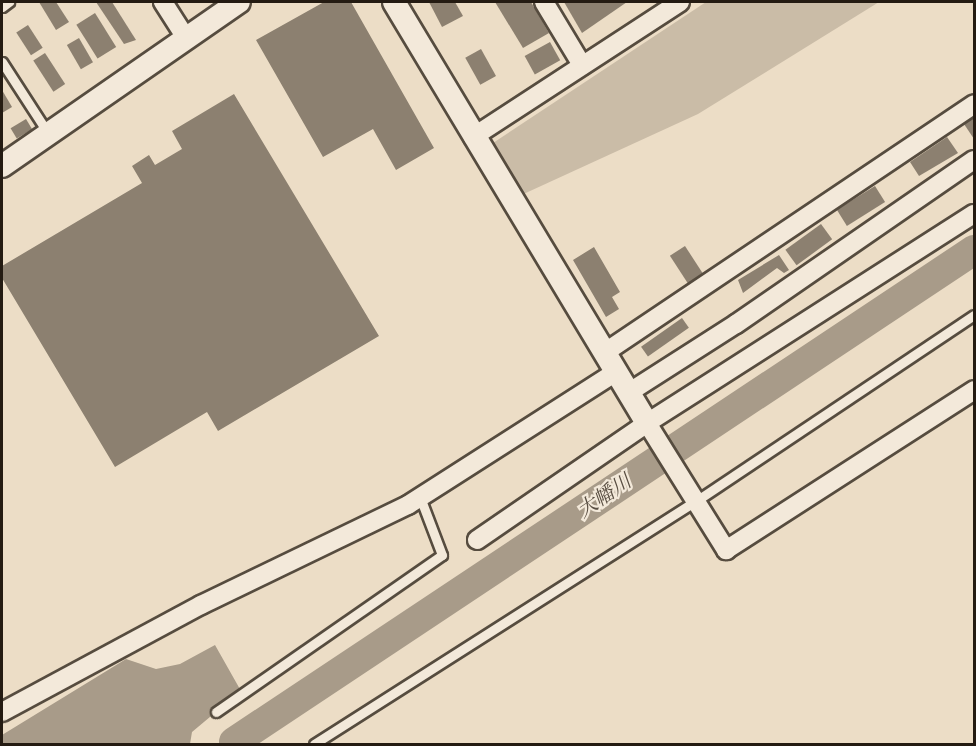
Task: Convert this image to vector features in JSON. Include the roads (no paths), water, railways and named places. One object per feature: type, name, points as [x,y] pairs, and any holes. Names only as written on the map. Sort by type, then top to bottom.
[{"type":"street","points":[[163,2],[186,38]]},
{"type":"street","points":[[2,166],[239,2]]},
{"type":"street","points":[[394,2],[628,393],[726,550],[975,390]]},
{"type":"street","points":[[544,2],[582,65]]},
{"type":"street","points":[[473,137],[680,2]]},
{"type":"street","points":[[2,712],[201,605],[420,497],[975,104]]},
{"type":"street","points":[[628,393],[736,324],[975,160]]},
{"type":"street","points":[[477,540],[647,423],[975,214]]},
{"type":"lane","points":[[2,7],[9,2]]},
{"type":"lane","points":[[2,62],[48,134]]},
{"type":"lane","points":[[314,744],[696,501],[975,315]]},
{"type":"lane","points":[[216,712],[442,555],[420,497]]},
{"type":"waterway","name":"大幡川","points":[[234,742],[974,250]]}]
